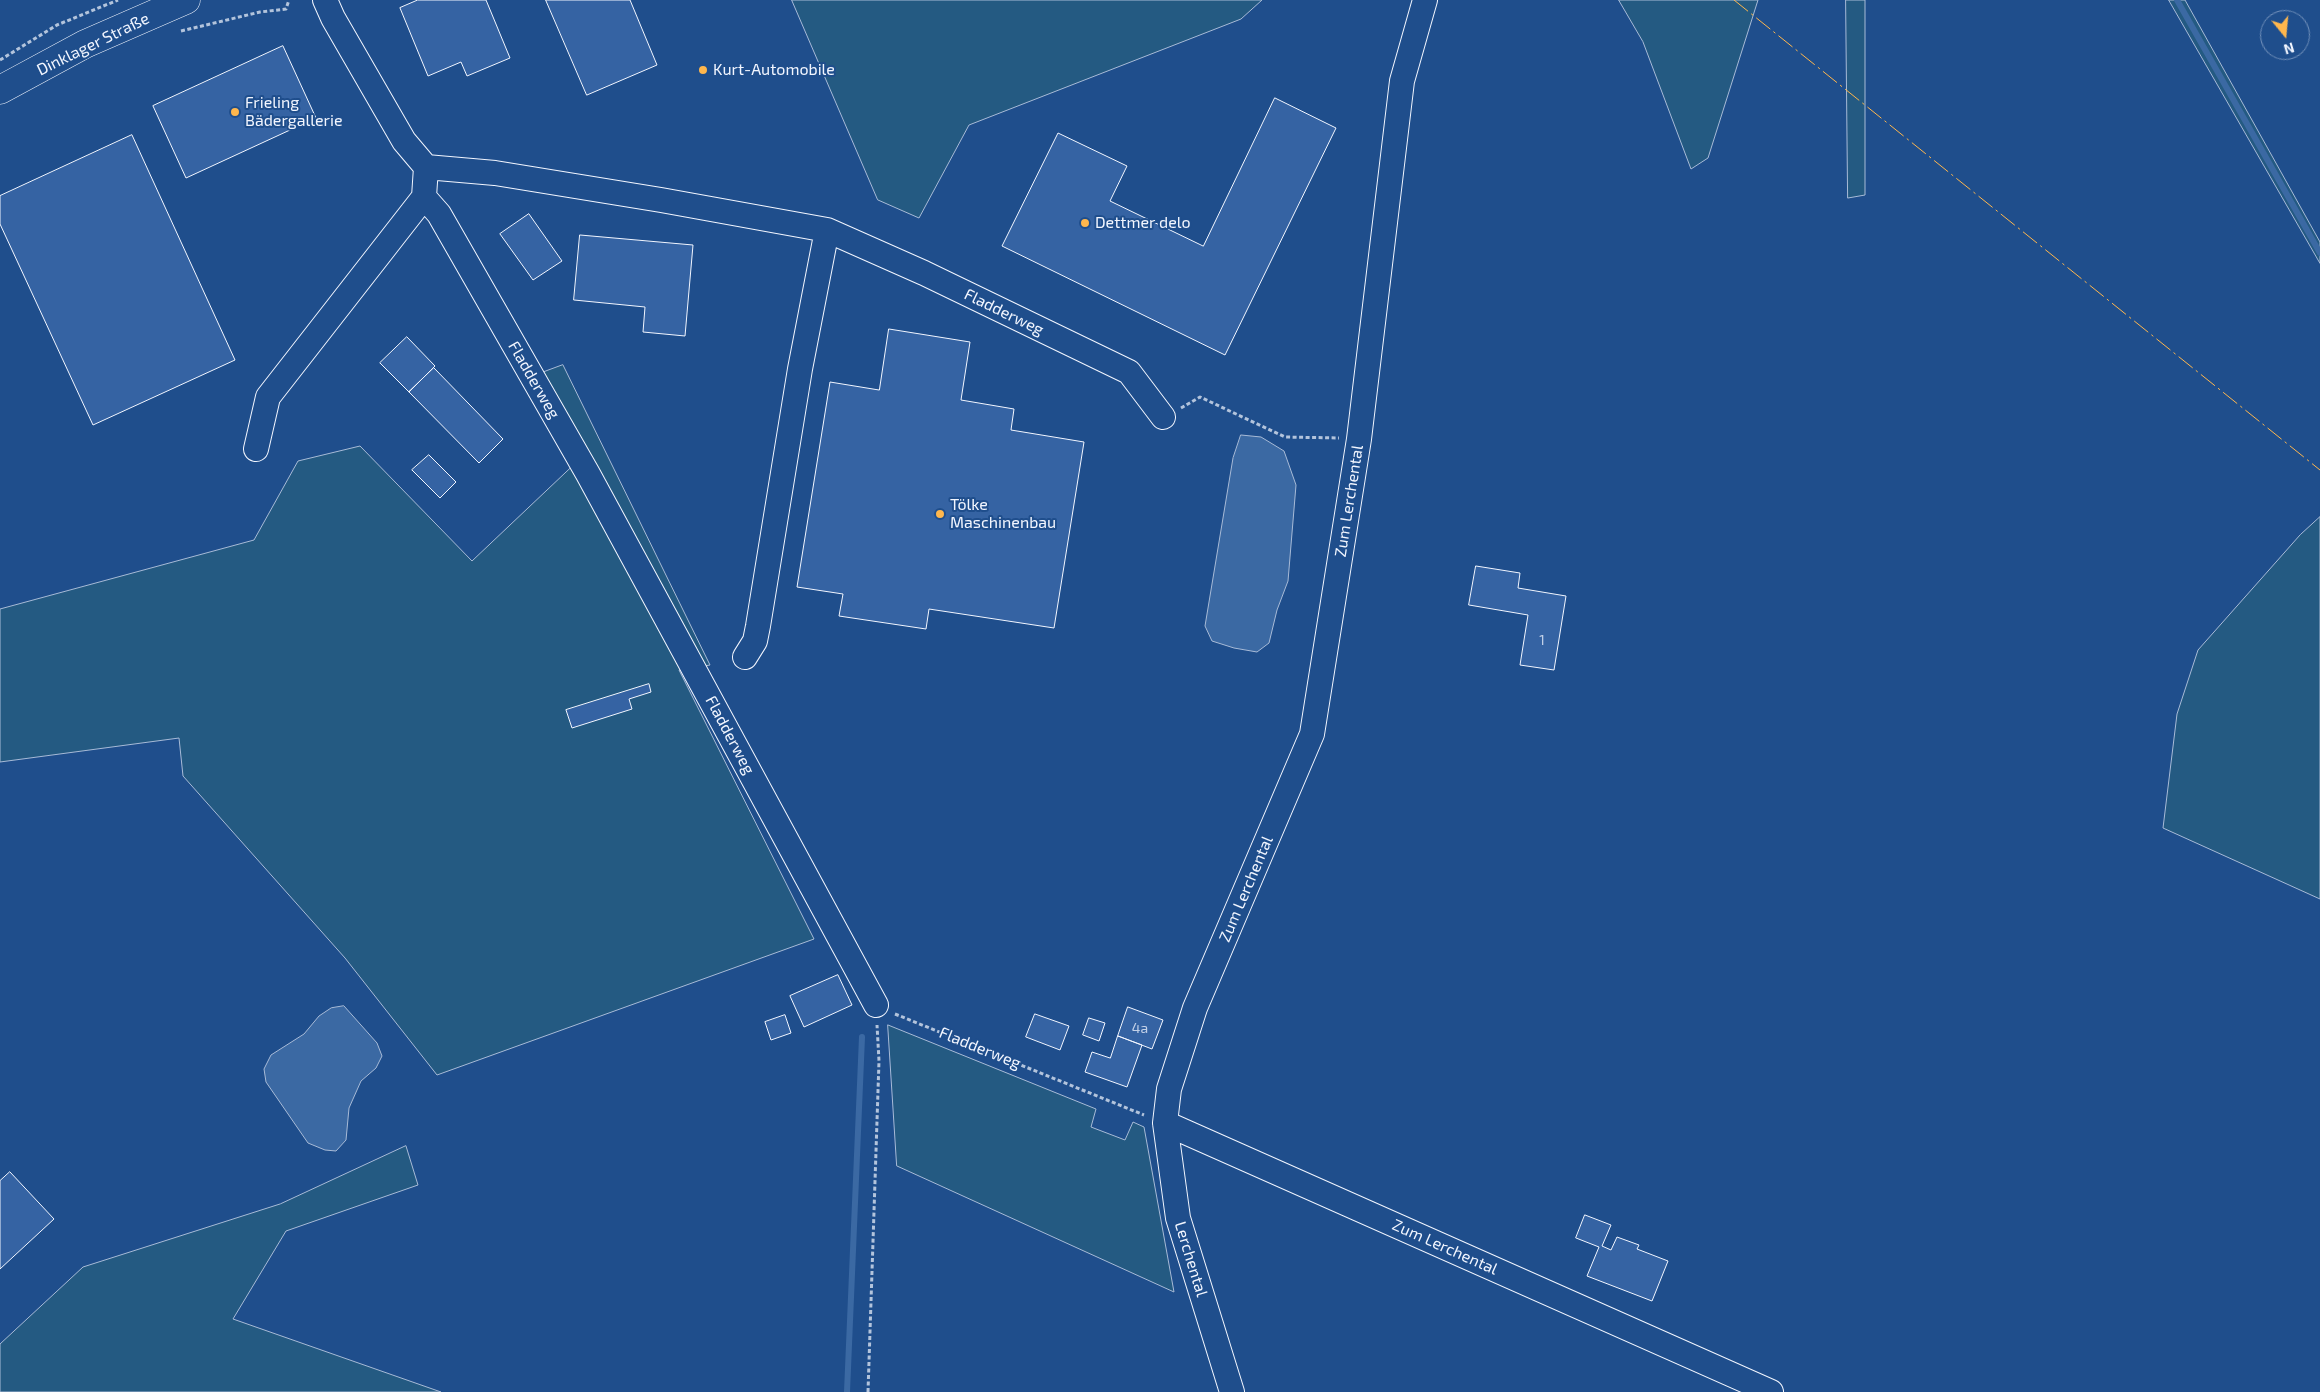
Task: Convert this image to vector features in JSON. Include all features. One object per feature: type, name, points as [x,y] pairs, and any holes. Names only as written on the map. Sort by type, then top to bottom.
[{"type":"main road","name":"Dinklager Straße","points":[[0,90],[85,44],[186,0]]},
{"type":"street","points":[[256,449],[268,397],[424,197],[426,167],[404,141],[333,18],[326,0]]},
{"type":"street","name":"Zum Lerchental","points":[[1425,0],[1402,81],[1359,439],[1312,734],[1196,1008],[1169,1089],[1165,1123],[1771,1392]]},
{"type":"street","name":"Fladderweg","points":[[426,167],[505,175],[661,200],[827,230],[924,273],[1129,372],[1163,417]]},
{"type":"street","name":"Fladderweg","points":[[424,197],[439,214],[588,474],[876,1005]]},
{"type":"street","points":[[745,657],[755,641],[758,626],[800,369],[827,230]]},
{"type":"street","name":"Lerchental","points":[[1165,1123],[1178,1218],[1232,1392]]},
{"type":"path","points":[[0,60],[57,25],[118,0]]},
{"type":"path","points":[[174,32],[260,12],[286,9],[289,0]]},
{"type":"path","points":[[1163,417],[1200,398],[1285,437],[1359,439]]},
{"type":"path","points":[[868,1392],[880,1061],[876,1005]]},
{"type":"path","name":"Fladderweg","points":[[876,1005],[1165,1123]]},
{"type":"shaded area","points":[[792,0],[1262,0],[1241,19],[969,125],[919,218],[878,200]]},
{"type":"shaded area","points":[[1619,0],[1758,0],[1708,158],[1691,169],[1643,42]]},
{"type":"shaded area","points":[[1846,0],[1865,0],[1865,195],[1848,198]]},
{"type":"shaded area","points":[[2169,0],[2185,0],[2320,242],[2320,263]]},
{"type":"shaded area","points":[[563,365],[710,665],[679,670],[814,939],[437,1075],[345,958],[183,776],[179,738],[0,762],[0,609],[254,540],[298,461],[360,446],[472,561],[584,455],[536,375]]},
{"type":"shaded area","points":[[1241,435],[1261,437],[1284,451],[1296,485],[1288,581],[1277,610],[1269,643],[1257,652],[1234,648],[1212,641],[1205,626],[1233,458]]},
{"type":"shaded area","points":[[2320,517],[2320,899],[2163,828],[2177,714],[2198,650],[2300,535]]},
{"type":"shaded area","points":[[344,1006],[377,1043],[382,1056],[376,1068],[361,1081],[349,1108],[346,1140],[336,1151],[325,1150],[308,1143],[266,1082],[264,1069],[271,1055],[304,1034],[319,1016],[331,1008]]},
{"type":"shaded area","points":[[888,1025],[1096,1109],[1091,1127],[1125,1140],[1133,1122],[1144,1127],[1174,1292],[897,1166]]},
{"type":"shaded area","points":[[406,1146],[418,1185],[286,1231],[233,1319],[441,1392],[0,1392],[0,1344],[83,1267],[280,1204]]},
{"type":"building","points":[[418,0],[486,0],[510,58],[467,76],[461,62],[428,76],[400,8]]},
{"type":"building","points":[[546,0],[630,0],[657,65],[587,95]]},
{"type":"building","name":"Frieling Bädergallerie","points":[[283,46],[316,118],[186,178],[153,106]]},
{"type":"building","name":"Dettmer delo","points":[[1275,98],[1336,128],[1225,355],[1002,246],[1058,133],[1127,166],[1110,201],[1203,246]]},
{"type":"building","points":[[132,135],[235,360],[93,425],[0,224],[0,196]]},
{"type":"building","points":[[529,214],[562,261],[533,280],[500,234]]},
{"type":"building","points":[[580,235],[693,245],[685,336],[643,332],[645,307],[574,300]]},
{"type":"building","name":"Tölke Maschinenbau","points":[[889,329],[970,342],[961,400],[1014,409],[1011,430],[1084,442],[1054,628],[929,609],[926,629],[839,616],[843,594],[797,587],[830,382],[879,390]]},
{"type":"building","points":[[407,337],[435,366],[409,392],[380,363]]},
{"type":"building","points":[[434,368],[503,439],[479,463],[409,392]]},
{"type":"building","points":[[429,455],[456,482],[440,498],[412,470]]},
{"type":"building","points":[[1476,566],[1520,573],[1518,588],[1566,596],[1554,670],[1520,665],[1528,615],[1469,605]]},
{"type":"building","points":[[649,684],[651,692],[629,699],[632,709],[572,728],[566,710]]},
{"type":"building","points":[[838,975],[852,1005],[804,1027],[790,996]]},
{"type":"building","points":[[1128,1007],[1163,1020],[1152,1049],[1118,1036]]},
{"type":"building","points":[[1035,1014],[1069,1026],[1060,1050],[1026,1037]]},
{"type":"building","points":[[785,1015],[791,1033],[771,1040],[765,1022]]},
{"type":"building","points":[[1089,1018],[1105,1023],[1099,1041],[1083,1035]]},
{"type":"building","points":[[1118,1036],[1142,1045],[1127,1087],[1085,1072],[1092,1052],[1110,1058]]},
{"type":"building","points":[[10,1172],[54,1219],[0,1269],[0,1181]]},
{"type":"building","points":[[1585,1215],[1611,1225],[1602,1246],[1611,1250],[1617,1237],[1639,1245],[1637,1249],[1668,1261],[1652,1301],[1587,1276],[1599,1247],[1576,1238]]},
{"type":"waterway","points":[[2177,0],[2320,253]]},
{"type":"waterway","points":[[847,1392],[862,1037]]},
{"type":"power","points":[[1734,0],[2320,470]]},
{"type":"place","name":"Kurt-Automobile","points":[[703,70]]},
{"type":"place","name":"Frieling Bädergallerie","points":[[235,112]]},
{"type":"place","name":"Dettmer delo","points":[[1085,223]]},
{"type":"place","name":"Tölke Maschinenbau","points":[[940,514]]}]
